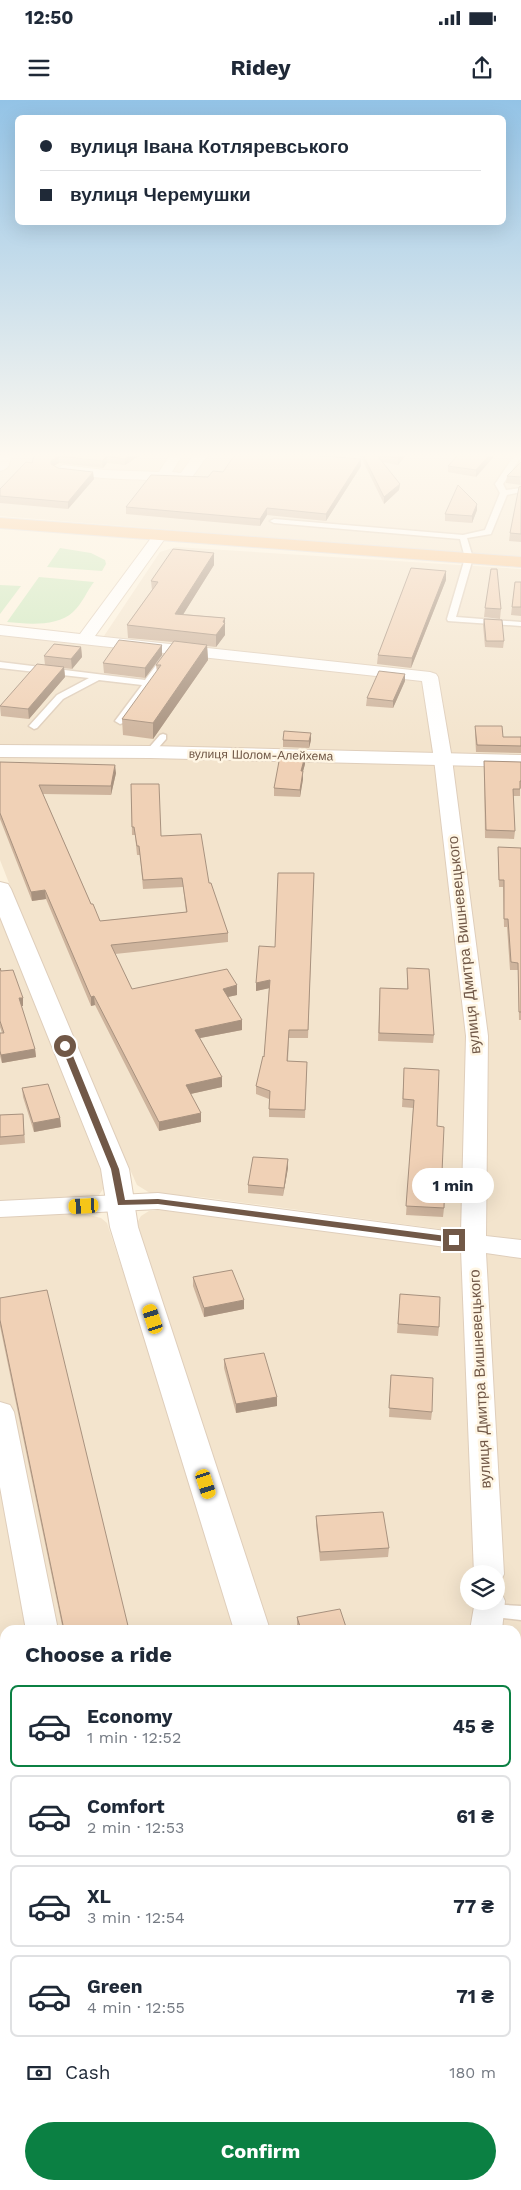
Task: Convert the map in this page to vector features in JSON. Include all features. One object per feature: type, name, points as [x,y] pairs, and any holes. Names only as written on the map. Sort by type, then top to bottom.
[{"type":"highway","points":[[359,551],[521,562]]},
{"type":"street","points":[[85,638],[149,551]]},
{"type":"street","points":[[0,630],[174,648]]},
{"type":"street","name":"вулиця Дмитра Вишневецького","points":[[174,648],[430,677],[443,759],[477,1036],[473,1242],[489,1565]]},
{"type":"street","name":"вулиця Шолом-Алейхема","points":[[0,751],[157,744],[443,759],[521,761]]},
{"type":"street","points":[[0,889],[115,1169],[127,1236],[250,1625]]},
{"type":"street","points":[[0,1210],[166,1202],[521,1249]]},
{"type":"street","points":[[0,1412],[41,1625]]},
{"type":"lane","points":[[467,551],[469,558],[451,619],[521,624]]},
{"type":"lane","points":[[120,721],[174,648]]},
{"type":"lane","points":[[0,665],[148,683]]},
{"type":"lane","points":[[34,726],[60,697],[98,677]]},
{"type":"lane","points":[[488,1614],[521,1613]]},
{"type":"shaded area","points":[[231,551],[521,569],[521,757],[0,747],[0,635],[98,645],[160,552]]},
{"type":"shaded area","points":[[428,551],[521,551],[521,558]]},
{"type":"shaded area","points":[[0,755],[521,764],[521,1240],[201,1197],[150,1193],[137,1185],[58,1009],[0,860]]},
{"type":"shaded area","points":[[0,917],[102,1173],[103,1189],[99,1195],[89,1198],[0,1202]]},
{"type":"shaded area","points":[[163,1210],[521,1257],[521,1625],[268,1625],[188,1385],[137,1223],[141,1216],[149,1211]]},
{"type":"shaded area","points":[[82,1213],[101,1218],[107,1223],[203,1514],[235,1625],[0,1625],[0,1217]]},
{"type":"green space","points":[[58,551],[91,553],[105,560],[106,564],[102,571],[47,567]]},
{"type":"green space","points":[[39,577],[94,582],[79,605],[66,617],[42,623],[7,622]]},
{"type":"green space","points":[[0,585],[21,586],[0,614]]},
{"type":"building","points":[[172,551],[214,553],[175,614],[225,618],[223,622],[225,623],[216,635],[127,625],[158,582],[151,581]]},
{"type":"building","points":[[411,568],[446,571],[412,658],[378,655]]},
{"type":"building","points":[[491,569],[497,569],[501,609],[485,608]]},
{"type":"building","points":[[515,582],[521,582],[521,607],[512,607]]},
{"type":"building","points":[[484,619],[502,620],[504,641],[486,641]]},
{"type":"building","points":[[119,640],[162,645],[145,668],[103,663]]},
{"type":"building","points":[[174,641],[207,645],[153,723],[122,719],[161,665],[156,665]]},
{"type":"building","points":[[54,644],[81,647],[71,659],[44,656]]},
{"type":"building","points":[[37,664],[64,667],[28,709],[0,706]]},
{"type":"building","points":[[379,671],[405,674],[393,701],[367,698]]},
{"type":"building","points":[[475,726],[502,726],[503,737],[521,737],[521,746],[477,745]]},
{"type":"building","points":[[284,731],[311,733],[309,741],[283,740]]},
{"type":"building","points":[[280,756],[305,756],[301,771],[303,771],[300,790],[274,788]]},
{"type":"building","points":[[484,761],[521,762],[520,789],[513,789],[515,831],[486,830]]},
{"type":"building","points":[[0,762],[115,765],[111,786],[39,785],[100,921],[187,912],[182,878],[143,880],[139,846],[137,846],[134,827],[132,827],[131,784],[159,784],[161,836],[201,834],[209,883],[211,883],[228,933],[111,945],[132,989],[227,969],[237,985],[223,989],[242,1020],[195,1030],[222,1077],[186,1085],[201,1113],[159,1122],[94,996],[91,997],[45,890],[31,892],[0,813]]},
{"type":"building","points":[[498,847],[521,848],[521,1012],[519,1012],[518,963],[511,962],[508,919],[504,919],[504,880],[499,880]]},
{"type":"building","points":[[278,873],[314,873],[308,1030],[289,1030],[287,1061],[307,1062],[305,1110],[269,1109],[270,1091],[256,1086],[264,1057],[270,980],[256,983],[259,946],[275,947]]},
{"type":"building","points":[[0,968],[1,971],[13,970],[23,998],[19,998],[35,1049],[1,1055],[0,1033],[4,1033],[0,1021]]},
{"type":"building","points":[[407,968],[429,969],[434,1035],[379,1033],[380,988],[408,989]]},
{"type":"building","points":[[404,1068],[439,1070],[437,1126],[444,1127],[442,1172],[445,1172],[444,1208],[406,1206],[414,1100],[403,1099]]},
{"type":"building","points":[[48,1084],[60,1118],[33,1123],[22,1088]]},
{"type":"building","points":[[23,1114],[24,1135],[0,1137],[0,1115]]},
{"type":"building","points":[[253,1157],[288,1159],[284,1188],[248,1185]]},
{"type":"building","points":[[232,1270],[244,1300],[204,1308],[193,1277]]},
{"type":"building","points":[[47,1290],[128,1625],[63,1625],[0,1320],[0,1298]]},
{"type":"building","points":[[400,1294],[440,1297],[439,1327],[398,1324]]},
{"type":"building","points":[[264,1353],[277,1397],[236,1404],[224,1359]]},
{"type":"building","points":[[391,1375],[433,1378],[432,1412],[389,1408]]},
{"type":"building","points":[[383,1512],[389,1548],[320,1552],[316,1516]]},
{"type":"building","points":[[340,1609],[345,1625],[299,1625],[297,1617]]},
{"type":"route","points":[[65,1046],[115,1169],[121,1203],[158,1201],[454,1240]]}]
